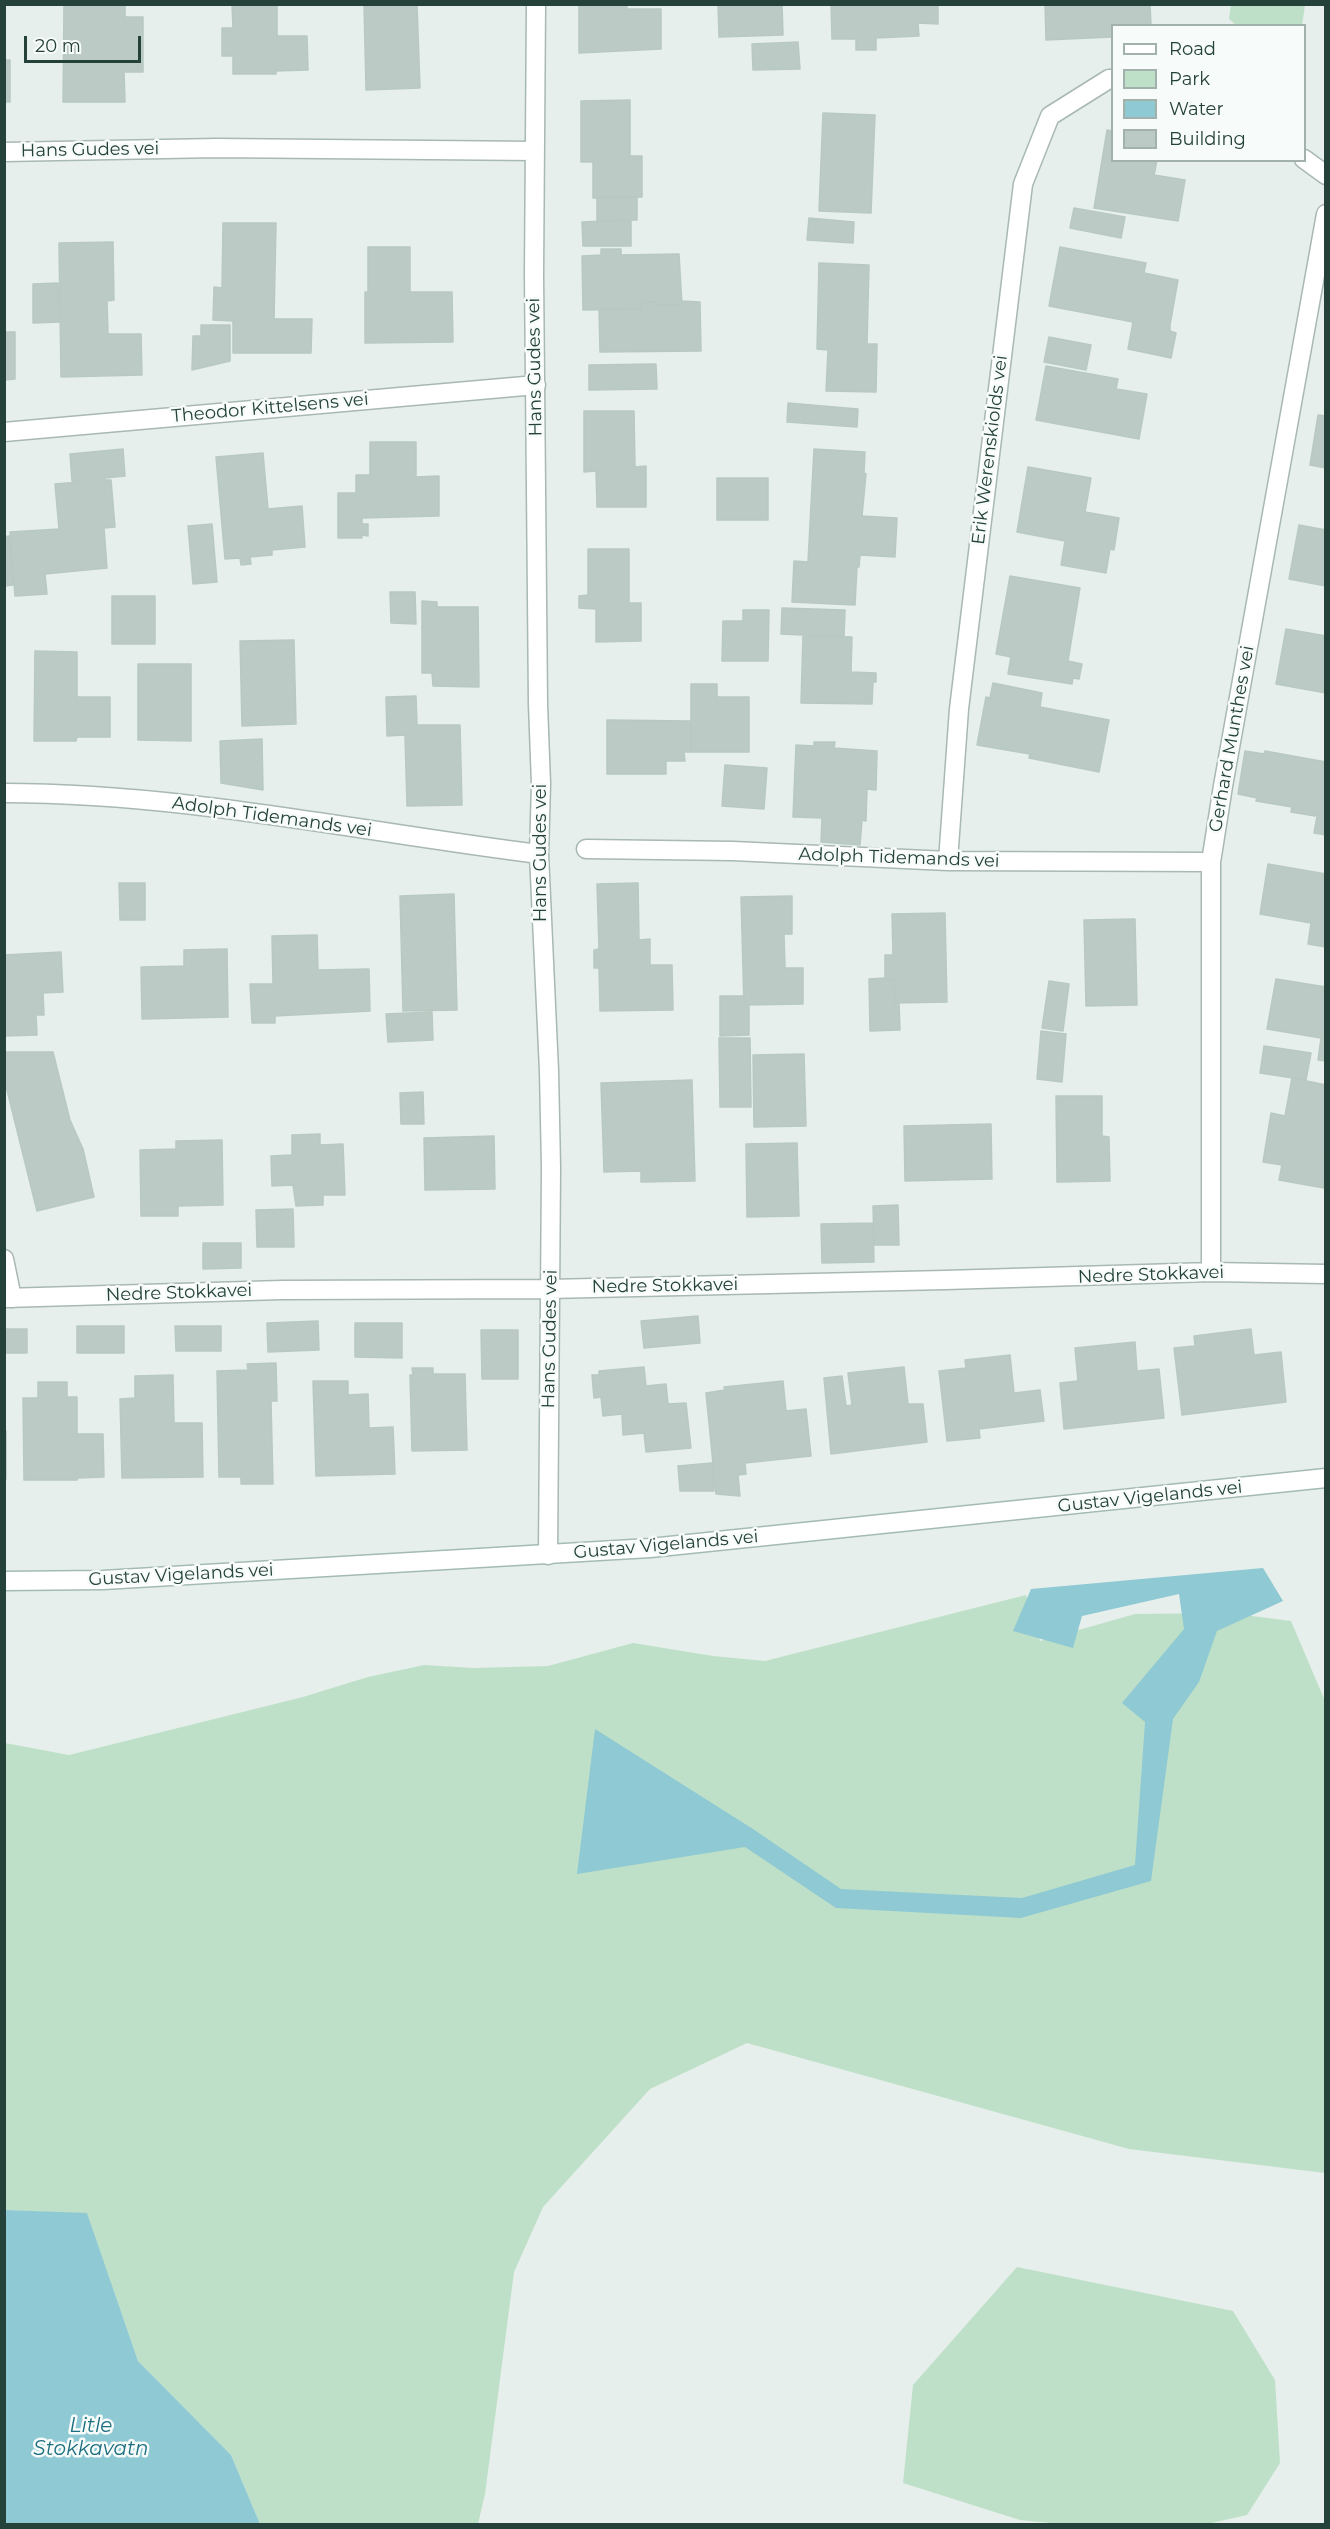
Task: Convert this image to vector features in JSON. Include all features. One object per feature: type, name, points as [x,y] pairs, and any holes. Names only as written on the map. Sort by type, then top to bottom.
[{"type":"street","name":"Hans Gudes vei","points":[[536,4],[538,705],[541,783],[539,854],[549,1071],[551,1258],[548,1555]]},
{"type":"street","name":"Erik Werenskiolds vei","points":[[948,861],[959,709],[1023,184],[1050,116],[1111,79]]},
{"type":"street","name":"Hans Gudes vei","points":[[4,152],[217,148],[535,151]]},
{"type":"street","points":[[1306,160],[1326,174]]},
{"type":"street","name":"Gerhard Munthes vei","points":[[1211,1272],[1211,862],[1222,786],[1326,213]]},
{"type":"street","name":"Theodor Kittelsens vei","points":[[4,432],[536,385]]},
{"type":"street","name":"Adolph Tidemands vei","points":[[4,793],[47,793],[217,806],[438,841],[539,854]]},
{"type":"street","name":"Adolph Tidemands vei","points":[[586,849],[733,851],[948,861],[1211,862]]},
{"type":"street","points":[[4,1258],[8,1298]]},
{"type":"street","name":"Nedre Stokkavei","points":[[8,1298],[282,1290],[549,1288],[1211,1272],[1326,1274]]},
{"type":"street","name":"Gustav Vigelands vei","points":[[4,1581],[103,1580],[650,1548],[1326,1478]]},
{"type":"green space","points":[[1231,4],[1305,5],[1302,24],[1235,24],[1229,19]]},
{"type":"green space","points":[[1026,1595],[1040,1641],[1135,1614],[1229,1613],[1291,1621],[1325,1701],[1325,2173],[1129,2149],[747,2043],[650,2089],[543,2207],[514,2272],[485,2494],[478,2524],[260,2524],[231,2455],[138,2361],[87,2214],[5,2210],[5,1743],[69,1755],[303,1697],[368,1677],[424,1665],[474,1668],[548,1666],[633,1643],[713,1656],[765,1661]]},
{"type":"green space","points":[[1017,2267],[1233,2311],[1275,2380],[1280,2463],[1247,2515],[1207,2524],[1062,2524],[1020,2520],[903,2483],[913,2385]]},
{"type":"water","points":[[1263,1568],[1283,1601],[1217,1631],[1199,1682],[1173,1719],[1151,1881],[1021,1918],[836,1908],[745,1847],[577,1874],[595,1729],[753,1829],[841,1889],[1022,1898],[1135,1865],[1145,1722],[1122,1703],[1184,1629],[1179,1594],[1082,1616],[1073,1648],[1013,1631],[1031,1589]]},
{"type":"water","name":"Litle Stokkavatn","points":[[5,2210],[87,2213],[138,2361],[231,2455],[260,2524],[5,2524]]},
{"type":"building","points":[[64,4],[125,4],[125,17],[143,17],[143,72],[124,72],[125,102],[63,102]]},
{"type":"building","points":[[232,4],[277,4],[277,36],[307,36],[308,70],[276,71],[276,74],[233,74],[233,56],[222,56],[222,28],[233,28]]},
{"type":"building","points":[[364,4],[417,4],[420,88],[366,90]]},
{"type":"building","points":[[579,4],[627,4],[627,9],[661,9],[661,49],[579,53]]},
{"type":"building","points":[[718,4],[782,4],[783,35],[719,37]]},
{"type":"building","points":[[831,4],[938,4],[938,24],[918,23],[919,36],[876,38],[876,50],[856,50],[856,39],[832,39]]},
{"type":"building","points":[[1045,4],[1150,4],[1151,24],[1111,24],[1111,37],[1046,40]]},
{"type":"building","points":[[798,42],[800,69],[753,70],[752,44]]},
{"type":"building","points":[[4,60],[10,60],[10,102],[4,102]]},
{"type":"building","points":[[630,100],[630,156],[642,156],[642,197],[593,198],[593,162],[581,162],[581,101]]},
{"type":"building","points":[[823,113],[875,115],[871,213],[819,211]]},
{"type":"building","points":[[1107,130],[1111,131],[1111,162],[1157,162],[1154,175],[1185,180],[1178,221],[1094,208]]},
{"type":"building","points":[[597,197],[637,197],[637,220],[597,221]]},
{"type":"building","points":[[1074,208],[1125,217],[1121,238],[1070,228]]},
{"type":"building","points":[[809,218],[854,222],[853,243],[807,240]]},
{"type":"building","points":[[631,220],[631,246],[583,246],[582,222]]},
{"type":"building","points":[[223,223],[276,223],[274,319],[312,319],[311,353],[233,353],[233,321],[213,320],[214,287],[222,288]]},
{"type":"building","points":[[113,242],[114,300],[107,301],[108,334],[141,334],[142,375],[61,377],[59,243]]},
{"type":"building","points":[[368,247],[410,247],[410,292],[452,292],[453,342],[365,343]]},
{"type":"building","points":[[1060,247],[1146,263],[1144,273],[1178,280],[1170,325],[1170,331],[1176,333],[1171,358],[1128,349],[1133,322],[1049,306]]},
{"type":"building","points":[[601,249],[621,249],[621,255],[679,254],[682,305],[657,305],[657,302],[641,302],[641,309],[583,310],[582,256],[601,255]]},
{"type":"building","points":[[819,263],[869,265],[867,344],[877,344],[876,392],[826,391],[828,350],[817,349]]},
{"type":"building","points":[[58,283],[59,322],[33,323],[33,284]]},
{"type":"building","points":[[682,301],[700,302],[701,351],[600,352],[599,309],[641,309],[641,302],[657,302],[657,305],[682,305]]},
{"type":"building","points":[[201,325],[230,325],[230,361],[192,370],[193,336],[201,336]]},
{"type":"building","points":[[4,332],[15,332],[15,379],[4,380]]},
{"type":"building","points":[[1049,337],[1091,345],[1086,370],[1044,362]]},
{"type":"building","points":[[656,364],[657,389],[589,390],[589,365]]},
{"type":"building","points":[[1046,366],[1118,379],[1116,389],[1147,394],[1139,439],[1036,420]]},
{"type":"building","points":[[788,403],[858,409],[857,427],[787,422]]},
{"type":"building","points":[[584,411],[634,411],[635,467],[646,466],[646,507],[597,507],[596,471],[584,472]]},
{"type":"building","points":[[1318,415],[1326,416],[1326,468],[1310,465]]},
{"type":"building","points":[[370,442],[416,442],[416,477],[439,476],[439,516],[362,518],[362,524],[368,524],[368,536],[338,538],[338,493],[356,493],[356,475],[370,475]]},
{"type":"building","points":[[123,449],[125,476],[105,478],[105,480],[111,480],[115,527],[104,528],[107,568],[45,574],[47,594],[15,596],[10,532],[59,529],[55,484],[79,482],[72,481],[70,454]]},
{"type":"building","points":[[814,449],[865,452],[864,473],[866,474],[862,516],[897,518],[895,557],[860,555],[855,605],[792,602],[794,561],[808,562]]},
{"type":"building","points":[[263,453],[268,509],[302,506],[305,547],[272,550],[272,555],[250,557],[251,564],[241,565],[240,558],[225,559],[216,457]]},
{"type":"building","points":[[1028,467],[1091,478],[1085,512],[1119,518],[1114,550],[1110,549],[1106,573],[1061,565],[1065,541],[1017,532]]},
{"type":"building","points":[[717,478],[768,478],[768,520],[717,520]]},
{"type":"building","points":[[212,524],[217,582],[193,584],[188,526]]},
{"type":"building","points":[[1299,525],[1326,530],[1326,586],[1289,579]]},
{"type":"building","points":[[9,536],[13,585],[4,586],[4,537]]},
{"type":"building","points":[[588,549],[629,549],[629,603],[641,603],[641,641],[596,642],[596,609],[579,608],[579,596],[588,595]]},
{"type":"building","points":[[1010,576],[1080,588],[1068,661],[1082,664],[1079,679],[1073,678],[1072,684],[1008,674],[1011,657],[996,654]]},
{"type":"building","points":[[390,592],[415,592],[416,624],[391,623]]},
{"type":"building","points":[[112,596],[155,596],[155,644],[112,644]]},
{"type":"building","points":[[422,601],[437,602],[437,607],[478,607],[479,687],[433,686],[432,673],[422,673]]},
{"type":"building","points":[[782,608],[845,610],[844,637],[781,634]]},
{"type":"building","points":[[743,610],[769,610],[768,661],[722,661],[723,621],[743,621]]},
{"type":"building","points":[[1286,629],[1326,636],[1326,693],[1276,684]]},
{"type":"building","points":[[803,636],[852,637],[851,672],[876,673],[876,682],[873,682],[872,704],[801,703]]},
{"type":"building","points":[[294,640],[296,724],[242,726],[240,641]]},
{"type":"building","points":[[35,651],[77,652],[77,697],[110,697],[110,737],[77,737],[76,741],[34,741]]},
{"type":"building","points":[[138,664],[191,664],[191,741],[138,740]]},
{"type":"building","points":[[993,683],[1042,693],[1040,707],[1109,720],[1099,772],[1029,758],[1030,754],[977,745],[986,697],[990,698]]},
{"type":"building","points":[[691,684],[717,684],[717,697],[749,697],[749,752],[691,752]]},
{"type":"building","points":[[416,696],[417,725],[460,725],[462,805],[407,806],[405,735],[387,736],[386,697]]},
{"type":"building","points":[[607,720],[691,721],[691,752],[684,752],[685,761],[666,761],[666,774],[607,774]]},
{"type":"building","points":[[262,739],[263,790],[221,783],[220,741]]},
{"type":"building","points":[[814,742],[835,742],[834,748],[877,751],[876,790],[867,789],[866,821],[862,820],[860,845],[821,842],[822,818],[793,817],[796,745],[814,746]]},
{"type":"building","points":[[1245,751],[1264,754],[1265,751],[1326,762],[1326,835],[1314,833],[1318,811],[1315,816],[1291,812],[1292,807],[1256,801],[1257,798],[1238,794]]},
{"type":"building","points":[[725,765],[767,768],[764,809],[722,806]]},
{"type":"building","points":[[1268,864],[1326,874],[1326,947],[1308,944],[1311,923],[1260,914]]},
{"type":"building","points":[[119,883],[145,883],[145,920],[120,920]]},
{"type":"building","points":[[638,883],[639,940],[650,939],[650,965],[672,965],[673,1010],[600,1011],[599,968],[594,968],[594,950],[599,949],[597,884]]},
{"type":"building","points":[[454,894],[457,1010],[403,1011],[400,896]]},
{"type":"building","points":[[792,896],[792,934],[784,934],[785,968],[803,968],[803,1004],[744,1005],[741,897]]},
{"type":"building","points":[[945,913],[947,1002],[895,1003],[894,980],[885,980],[885,955],[893,955],[892,914]]},
{"type":"building","points":[[1135,919],[1137,1005],[1086,1006],[1084,920]]},
{"type":"building","points":[[317,935],[318,970],[369,969],[370,1011],[275,1016],[275,1023],[252,1023],[250,984],[273,984],[272,936]]},
{"type":"building","points":[[227,949],[228,1017],[142,1019],[141,967],[184,966],[184,950]]},
{"type":"building","points":[[61,952],[63,992],[43,993],[44,1015],[36,1015],[37,1035],[4,1036],[4,955]]},
{"type":"building","points":[[869,979],[894,980],[895,1003],[899,1003],[900,1030],[870,1031]]},
{"type":"building","points":[[1276,979],[1326,987],[1326,1061],[1318,1060],[1321,1038],[1267,1029]]},
{"type":"building","points":[[1049,981],[1069,984],[1063,1031],[1042,1028]]},
{"type":"building","points":[[720,996],[744,996],[744,1005],[749,1005],[749,1035],[720,1036]]},
{"type":"building","points":[[432,1012],[433,1040],[388,1042],[386,1014]]},
{"type":"building","points":[[1041,1031],[1066,1034],[1062,1082],[1037,1079]]},
{"type":"building","points":[[719,1038],[750,1038],[751,1107],[720,1107]]},
{"type":"building","points":[[1264,1046],[1311,1053],[1306,1080],[1260,1073]]},
{"type":"building","points":[[4,1052],[53,1052],[70,1120],[83,1149],[94,1197],[37,1211],[4,1078]]},
{"type":"building","points":[[804,1054],[806,1126],[754,1127],[753,1055]]},
{"type":"building","points":[[1292,1078],[1326,1085],[1324,1188],[1279,1180],[1282,1165],[1263,1162],[1271,1113],[1285,1116]]},
{"type":"building","points":[[692,1080],[695,1181],[641,1182],[641,1171],[604,1172],[601,1083]]},
{"type":"building","points":[[423,1092],[424,1124],[401,1124],[400,1093]]},
{"type":"building","points":[[1056,1096],[1102,1096],[1102,1136],[1109,1137],[1110,1181],[1057,1182]]},
{"type":"building","points":[[991,1124],[992,1179],[905,1181],[904,1126]]},
{"type":"building","points":[[320,1134],[320,1145],[343,1144],[345,1195],[323,1195],[323,1205],[296,1206],[293,1185],[272,1186],[271,1156],[292,1155],[292,1135]]},
{"type":"building","points":[[494,1136],[495,1189],[425,1190],[424,1138]]},
{"type":"building","points":[[222,1140],[223,1205],[178,1206],[178,1216],[141,1216],[140,1150],[176,1149],[176,1141]]},
{"type":"building","points":[[797,1143],[799,1216],[747,1217],[746,1144]]},
{"type":"building","points":[[898,1205],[899,1245],[874,1245],[873,1206]]},
{"type":"building","points":[[293,1209],[294,1247],[257,1247],[256,1210]]},
{"type":"building","points":[[873,1223],[874,1262],[822,1263],[821,1224]]},
{"type":"building","points":[[203,1243],[241,1243],[241,1268],[203,1269]]},
{"type":"building","points":[[698,1316],[700,1343],[644,1348],[641,1321]]},
{"type":"building","points":[[318,1321],[319,1350],[268,1352],[267,1323]]},
{"type":"building","points":[[355,1323],[402,1323],[402,1358],[355,1357]]},
{"type":"building","points":[[77,1326],[124,1326],[124,1353],[77,1353]]},
{"type":"building","points":[[175,1326],[221,1326],[221,1351],[176,1351]]},
{"type":"building","points":[[4,1329],[27,1329],[27,1353],[4,1353]]},
{"type":"building","points":[[1251,1329],[1254,1355],[1281,1352],[1286,1402],[1182,1415],[1174,1348],[1195,1346],[1194,1336]]},
{"type":"building","points":[[481,1330],[518,1330],[518,1379],[482,1379]]},
{"type":"building","points":[[1135,1342],[1137,1371],[1159,1369],[1164,1418],[1064,1429],[1060,1383],[1078,1381],[1075,1348]]},
{"type":"building","points":[[1010,1355],[1014,1393],[1040,1390],[1044,1421],[979,1429],[980,1438],[947,1441],[939,1371],[966,1368],[965,1360]]},
{"type":"building","points":[[276,1363],[277,1401],[271,1401],[273,1484],[241,1484],[241,1477],[219,1477],[217,1371],[248,1370],[247,1364]]},
{"type":"building","points":[[644,1367],[646,1386],[666,1384],[668,1404],[686,1403],[691,1448],[646,1452],[644,1433],[623,1435],[622,1414],[603,1416],[601,1397],[594,1398],[592,1375],[599,1375],[599,1371]]},
{"type":"building","points":[[904,1367],[908,1404],[923,1404],[927,1442],[831,1454],[824,1378],[842,1376],[846,1406],[852,1405],[848,1373]]},
{"type":"building","points":[[412,1368],[433,1368],[433,1374],[465,1374],[467,1450],[412,1451],[410,1375],[413,1375]]},
{"type":"building","points":[[173,1375],[174,1423],[202,1423],[203,1477],[122,1478],[120,1399],[135,1398],[135,1376]]},
{"type":"building","points":[[313,1381],[348,1381],[348,1395],[368,1394],[369,1428],[393,1427],[395,1474],[316,1476]]},
{"type":"building","points":[[783,1381],[786,1411],[806,1409],[811,1456],[745,1463],[746,1474],[738,1475],[740,1496],[716,1494],[706,1393],[725,1390],[724,1387]]},
{"type":"building","points":[[38,1382],[67,1382],[67,1397],[77,1397],[77,1434],[103,1434],[104,1477],[78,1478],[77,1480],[24,1480],[23,1398],[38,1398]]},
{"type":"building","points":[[4,1431],[6,1431],[6,1479],[4,1479]]},
{"type":"building","points":[[712,1463],[714,1491],[680,1491],[678,1466]]}]
